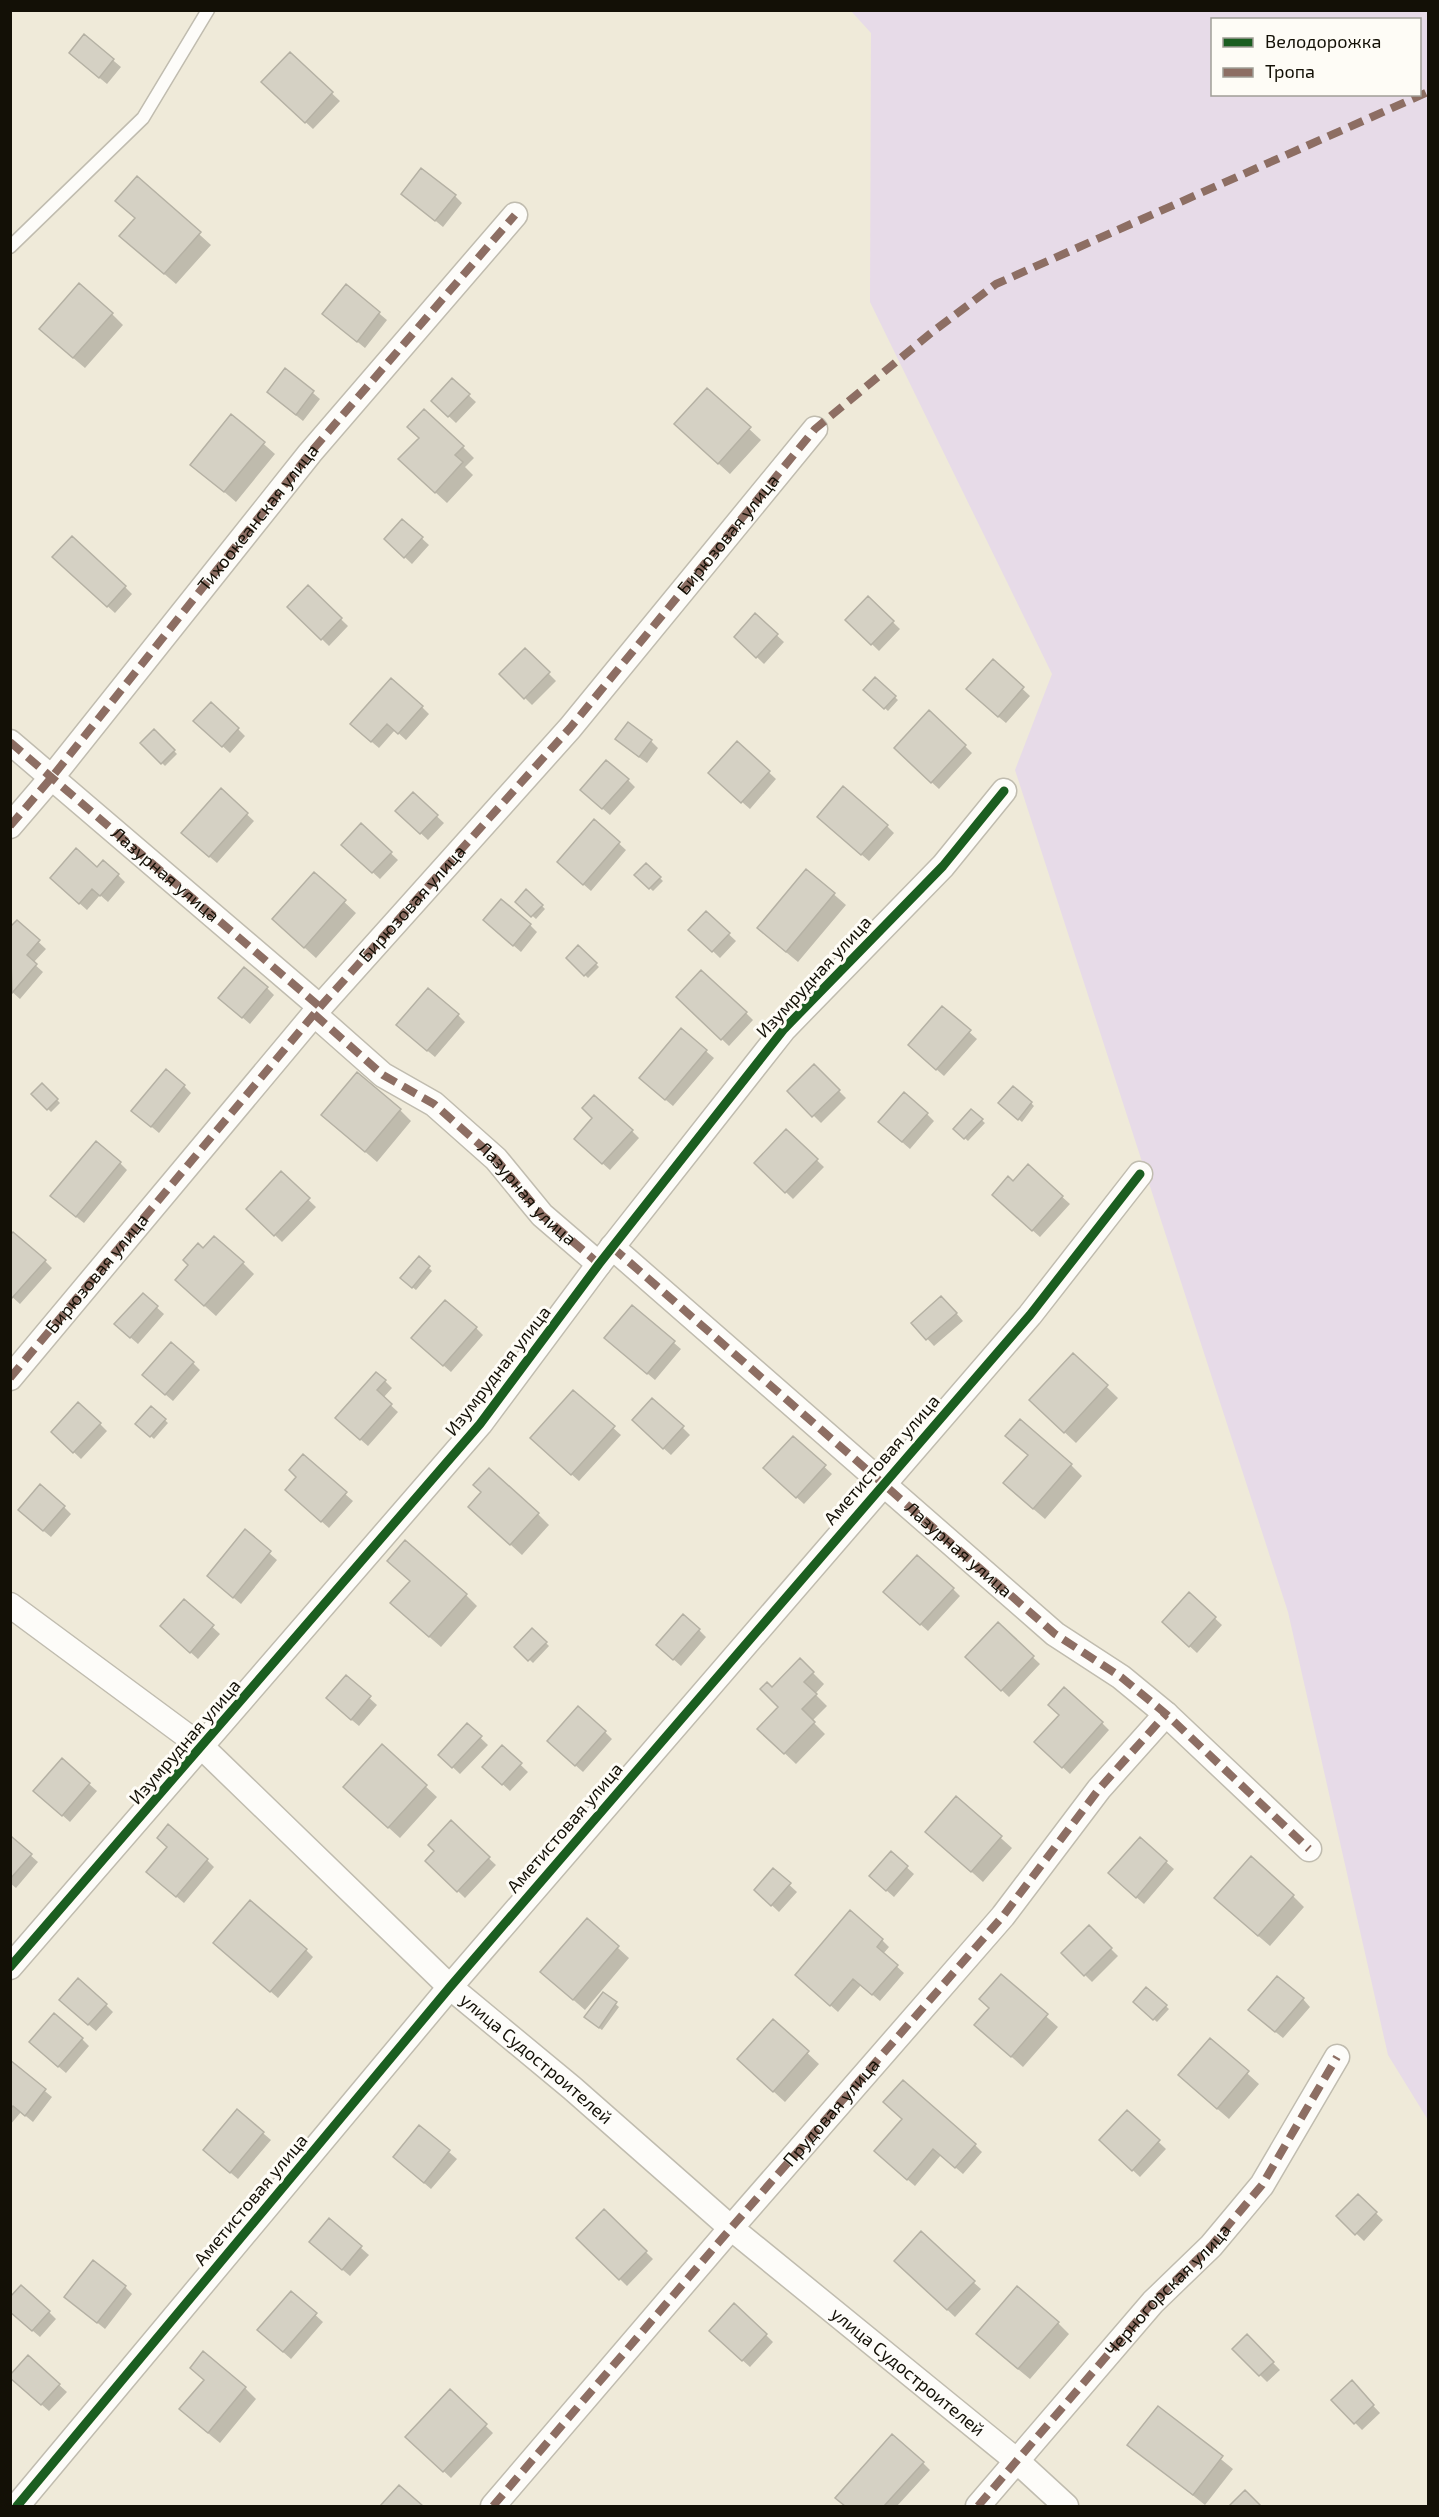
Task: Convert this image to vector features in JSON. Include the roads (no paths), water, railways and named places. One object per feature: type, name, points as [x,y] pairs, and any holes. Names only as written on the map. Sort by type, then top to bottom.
[{"type":"street","name":"Тихоокеанская улица","points":[[10,826],[52,777],[310,453],[516,215]]},
{"type":"street","name":"Бирюзовая улица","points":[[10,1378],[317,1010],[570,728],[815,429]]},
{"type":"street","name":"Лазурная улица","points":[[10,742],[317,1010],[383,1075],[434,1104],[496,1159],[542,1215],[606,1255],[883,1483],[1055,1634],[1121,1677],[1166,1714],[1309,1849]]},
{"type":"street","name":"Изумрудная улица","points":[[10,1967],[202,1748],[480,1424],[606,1255],[784,1029],[943,866],[1004,791]]},
{"type":"street","name":"Аметистовая улица","points":[[17,2506],[450,1987],[1030,1315],[1140,1174]]},
{"type":"street","name":"улица Судостроителей","points":[[10,1605],[202,1748],[450,1987],[572,2088],[731,2228],[1017,2461],[1066,2506]]},
{"type":"street","name":"Прудовая улица","points":[[493,2506],[731,2228],[1004,1916],[1099,1789],[1166,1714]]},
{"type":"street","name":"Черногорская улица","points":[[978,2506],[1153,2302],[1211,2246],[1262,2185],[1337,2057]]},
{"type":"lane","points":[[10,248],[143,118],[208,10]]}]
